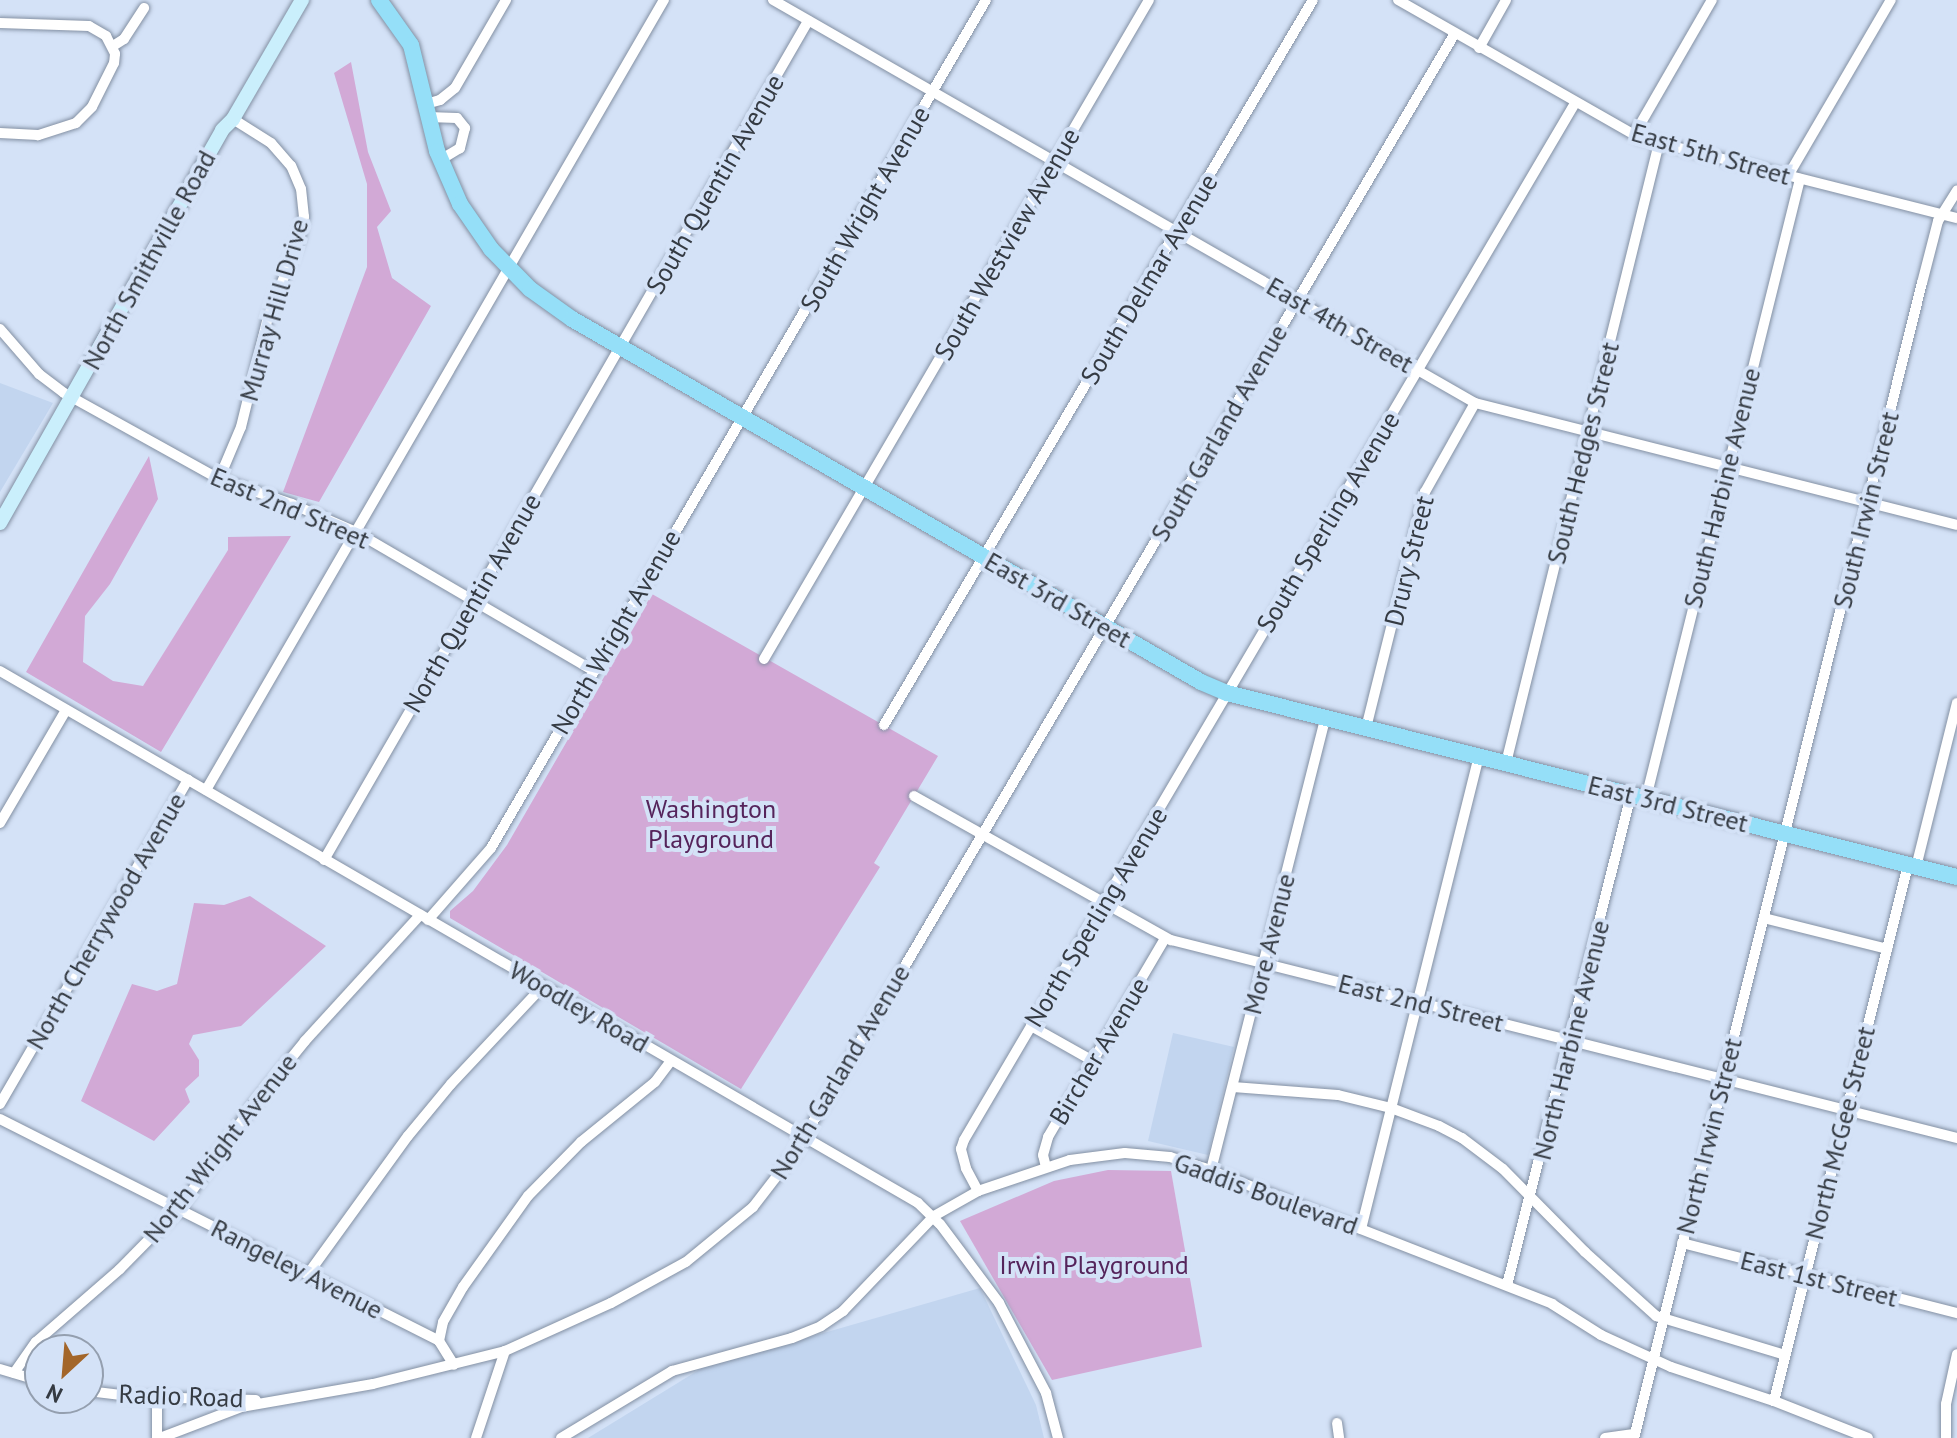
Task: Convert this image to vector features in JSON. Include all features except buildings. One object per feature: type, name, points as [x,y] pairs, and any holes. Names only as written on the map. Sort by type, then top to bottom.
[{"type":"main road","name":"North Smithville Road","points":[[0,523],[222,130],[233,119],[302,0]]},
{"type":"main road","name":"East 3rd Street","points":[[379,0],[411,45],[440,160],[476,229],[509,269],[546,302],[1201,682],[1227,693],[1957,877]]},
{"type":"street","points":[[427,111],[455,88],[506,0]]},
{"type":"street","name":"North Cherrywood Avenue","points":[[206,790],[664,0]]},
{"type":"street","name":"East 4th Street","points":[[773,0],[1475,403],[1957,525]]},
{"type":"street","name":"South Wright Avenue","points":[[743,418],[986,0]]},
{"type":"street","name":"South Westview Avenue","points":[[764,659],[1149,0]]},
{"type":"street","name":"South Delmar Avenue","points":[[884,725],[1313,0]]},
{"type":"street","name":"East 5th Street","points":[[1398,0],[1634,135],[1957,218]]},
{"type":"street","points":[[1479,48],[1506,0]]},
{"type":"street","points":[[1634,135],[1712,0]]},
{"type":"street","points":[[1788,176],[1891,0]]},
{"type":"street","points":[[113,46],[124,39],[144,8]]},
{"type":"street","name":"South Quentin Avenue","points":[[620,347],[808,21]]},
{"type":"street","points":[[0,23],[80,24],[99,30],[113,46],[114,63],[92,107],[76,123],[38,135],[0,133]]},
{"type":"street","name":"South Garland Avenue","points":[[1105,627],[1455,33]]},
{"type":"street","name":"South Sperling Avenue","points":[[1227,693],[1575,103]]},
{"type":"street","points":[[427,111],[457,118],[465,128],[460,148],[440,160]]},
{"type":"street","name":"Murray Hill Drive","points":[[219,479],[241,427],[268,317],[299,240],[304,217],[301,189],[291,166],[271,143],[233,119]]},
{"type":"street","name":"South Hedges Street","points":[[1506,763],[1659,143]]},
{"type":"street","name":"South Harbine Avenue","points":[[1638,796],[1728,467],[1800,179]]},
{"type":"street","name":"South Irwin Street","points":[[1785,834],[1942,214],[1957,191]]},
{"type":"street","name":"East 2nd Street","points":[[0,329],[39,374],[73,397],[219,479],[292,504],[356,532],[594,671]]},
{"type":"street","name":"North Quentin Avenue","points":[[324,860],[620,347]]},
{"type":"street","name":"Drury Street","points":[[1366,728],[1425,492],[1475,403]]},
{"type":"street","name":"North Wright Avenue","points":[[14,1373],[36,1342],[120,1269],[179,1209],[244,1117],[305,1041],[491,848],[743,418]]},
{"type":"street","name":"North Garland Avenue","points":[[159,1438],[220,1414],[274,1399],[373,1384],[505,1351],[611,1303],[696,1255],[760,1200],[804,1137],[1105,627]]},
{"type":"street","name":"Woodley Road","points":[[0,671],[804,1137],[934,1216],[985,1281],[1025,1348],[1046,1393],[1058,1438]]},
{"type":"street","name":"North Sperling Avenue","points":[[978,1191],[966,1168],[961,1149],[964,1140],[1227,693]]},
{"type":"street","name":"North McGee Street","points":[[1774,1401],[1803,1275],[1887,949],[1957,703]]},
{"type":"street","points":[[0,823],[66,710]]},
{"type":"street","name":"More Avenue","points":[[1211,1170],[1325,718]]},
{"type":"street","points":[[1361,1229],[1479,756]]},
{"type":"street","name":"North Cherrywood Avenue","points":[[0,1104],[188,780]]},
{"type":"street","name":"East 2nd Street","points":[[914,796],[1165,938],[1957,1138]]},
{"type":"street","name":"North Harbine Avenue","points":[[1507,1285],[1570,1040],[1638,796]]},
{"type":"street","name":"North Irwin Street","points":[[1634,1436],[1785,834]]},
{"type":"street","points":[[1764,918],[1887,949]]},
{"type":"street","name":"Bircher Avenue","points":[[1046,1167],[1043,1155],[1048,1137],[1165,938]]},
{"type":"street","points":[[308,1274],[408,1136],[451,1084],[543,986]]},
{"type":"street","points":[[1031,1026],[1093,1061]]},
{"type":"street","points":[[454,1365],[439,1341],[443,1322],[463,1287],[528,1196],[581,1142],[655,1082],[671,1061]]},
{"type":"street","points":[[1233,1087],[1326,1093],[1391,1108],[1462,1138],[1503,1169],[1614,1279],[1663,1319],[1785,1355]]},
{"type":"street","name":"Rangeley Avenue","points":[[0,1119],[439,1341]]},
{"type":"street","name":"Gaddis Boulevard","points":[[561,1438],[672,1371],[792,1338],[821,1326],[843,1311],[934,1216],[978,1191],[1046,1167],[1125,1153],[1170,1157],[1211,1170],[1552,1304],[1601,1335],[1653,1359],[1868,1438]]},
{"type":"street","name":"East 1st Street","points":[[1682,1243],[1957,1313]]},
{"type":"street","points":[[476,1438],[505,1351]]},
{"type":"street","points":[[1946,1438],[1946,1404],[1957,1354]]},
{"type":"street","points":[[0,1369],[24,1376]]},
{"type":"street","name":"Radio Road","points":[[104,1393],[157,1398],[274,1399]]},
{"type":"street","points":[[157,1398],[159,1438]]},
{"type":"street","points":[[1337,1423],[1339,1438]]},
{"type":"street","points":[[1605,1438],[1634,1436]]},
{"type":"shaded area","points":[[0,383],[53,403],[0,492]]},
{"type":"shaded area","points":[[1173,1033],[1234,1047],[1208,1155],[1148,1141]]},
{"type":"shaded area","points":[[980,1288],[1036,1405],[1044,1438],[588,1438],[702,1368]]},
{"type":"green space","points":[[351,62],[368,152],[391,211],[377,227],[392,278],[431,306],[319,502],[283,492],[367,267],[367,184],[334,73]]},
{"type":"green space","points":[[149,456],[158,499],[110,584],[85,616],[83,662],[113,681],[143,686],[228,550],[228,537],[291,536],[161,752],[26,672]]},
{"type":"green space","name":"Washington Playground","points":[[652,594],[938,756],[874,863],[880,867],[741,1089],[450,918],[450,911],[473,891],[507,845]]},
{"type":"green space","points":[[250,896],[326,946],[241,1026],[193,1035],[189,1044],[199,1060],[199,1076],[185,1089],[190,1102],[154,1141],[81,1101],[132,984],[157,991],[177,984],[194,903],[224,905]]},
{"type":"green space","name":"Irwin Playground","points":[[1108,1170],[1171,1171],[1202,1347],[1052,1380],[960,1221],[1054,1181]]}]
